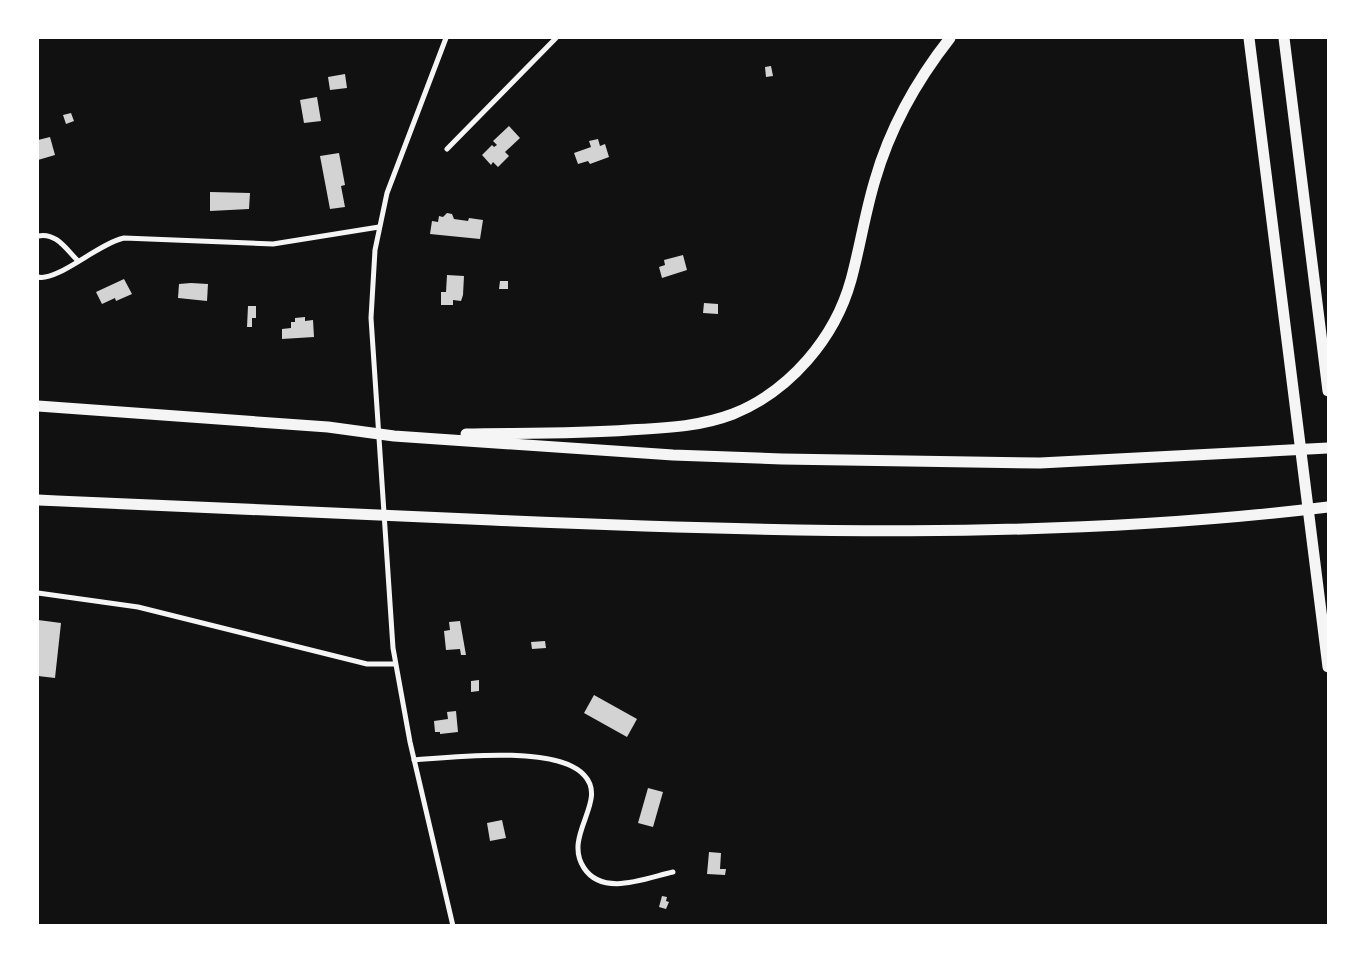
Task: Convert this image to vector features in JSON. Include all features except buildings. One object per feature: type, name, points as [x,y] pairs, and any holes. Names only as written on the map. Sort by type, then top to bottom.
[{"type":"highway","points":[[394,436],[605,432],[683,426],[733,414],[776,388],[812,355],[836,319],[851,280],[875,179],[890,138],[917,85],[950,38]]},
{"type":"highway","points":[[1249,38],[1328,667]]},
{"type":"highway","points":[[1284,38],[1328,391]]},
{"type":"highway","points":[[38,406],[346,428],[394,436],[673,456],[931,463],[1106,461],[1328,448]]},
{"type":"highway","points":[[38,500],[620,526],[798,531],[1079,526],[1238,517],[1328,507]]},
{"type":"street","points":[[446,38],[396,166],[379,227],[371,295],[374,373],[395,664],[414,760],[453,926]]},
{"type":"street","points":[[447,150],[556,38]]},
{"type":"street","points":[[38,277],[51,277],[107,243],[124,238],[279,243],[379,227]]},
{"type":"street","points":[[38,236],[49,235],[57,239],[78,261]]},
{"type":"street","points":[[38,593],[138,607],[368,664],[395,664]]},
{"type":"street","points":[[414,760],[520,756],[550,758],[571,765],[586,776],[591,792],[591,801],[577,842],[580,860],[587,872],[600,881],[617,884],[673,872]]}]
